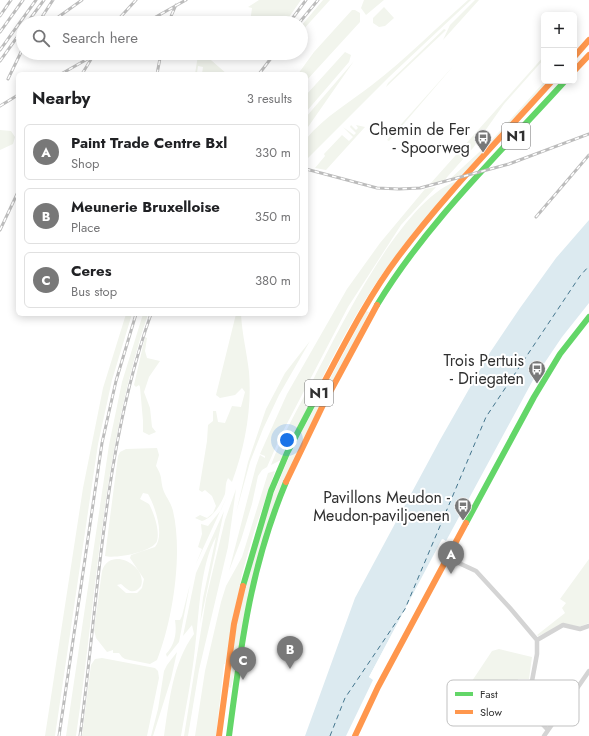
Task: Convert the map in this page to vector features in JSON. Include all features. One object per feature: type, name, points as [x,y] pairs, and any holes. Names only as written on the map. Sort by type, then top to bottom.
[{"type":"main road","points":[[577,54],[589,40]]},
{"type":"main road","points":[[577,68],[589,55]]},
{"type":"main road","name":"N1","points":[[219,736],[234,624],[243,582],[271,491],[287,453],[357,320],[400,253],[429,217],[549,84]]},
{"type":"main road","name":"N1","points":[[229,736],[243,631],[256,571],[276,507],[308,433],[370,317],[404,265],[439,222],[562,84]]},
{"type":"main road","points":[[355,736],[375,692],[544,380],[567,344],[589,317]]},
{"type":"street","points":[[448,558],[476,571],[537,640],[536,660],[532,680]]},
{"type":"street","points":[[537,640],[563,625],[583,628],[589,626]]},
{"type":"street","points":[[579,685],[589,671]]},
{"type":"street","points":[[544,726],[548,730]]},
{"type":"street","points":[[544,736],[551,726]]},
{"type":"shaded area","points":[[259,0],[301,0],[290,16],[251,16],[252,8],[248,7]]},
{"type":"shaded area","points":[[323,0],[330,0],[308,24],[308,18]]},
{"type":"shaded area","points":[[364,0],[384,0],[366,15],[361,8]]},
{"type":"shaded area","points":[[468,0],[471,0],[389,77],[308,158],[308,137],[313,131],[321,123],[397,65]]},
{"type":"shaded area","points":[[475,0],[479,0],[443,40],[450,25]]},
{"type":"shaded area","points":[[384,7],[394,18],[385,26],[379,27],[373,23],[373,18]]},
{"type":"shaded area","points":[[352,10],[360,13],[360,22],[308,79],[308,72],[299,72],[314,52]]},
{"type":"shaded area","points":[[444,29],[446,30],[386,87],[388,83]]},
{"type":"shaded area","points":[[345,52],[351,55],[349,62],[308,110],[308,93]]},
{"type":"shaded area","points":[[541,59],[541,62],[504,104],[473,148],[444,181],[430,184]]},
{"type":"shaded area","points":[[197,60],[211,60],[225,72],[202,72],[203,67],[198,66],[197,72],[195,72]]},
{"type":"shaded area","points":[[354,61],[308,127],[308,115]]},
{"type":"shaded area","points":[[455,64],[389,141],[387,140]]},
{"type":"shaded area","points":[[542,84],[546,84],[461,177],[450,179],[489,143]]},
{"type":"shaded area","points":[[351,125],[356,130],[358,128],[356,125],[365,127],[326,170],[315,168],[325,156],[324,154],[342,135],[349,141],[353,137],[343,127],[354,135],[356,133],[350,127]]},
{"type":"shaded area","points":[[0,130],[11,131],[15,137],[13,144],[0,150]]},
{"type":"shaded area","points":[[460,180],[404,245],[374,286],[348,328],[281,460],[271,465],[285,432],[340,328],[376,266],[396,236],[417,210],[439,191]]},
{"type":"shaded area","points":[[436,187],[401,225],[348,307],[281,435],[267,467],[262,470],[258,476],[252,504],[241,540],[229,571],[256,466],[260,455],[265,458],[265,456],[260,454],[287,394],[347,289],[380,243],[425,189]]},
{"type":"shaded area","points":[[589,220],[589,303],[562,337],[533,380],[446,541],[443,539],[369,677],[373,680],[346,736],[305,736],[355,598],[440,440],[489,354],[520,308],[556,258]]},
{"type":"shaded area","points":[[366,311],[369,312],[273,507],[231,688],[229,687],[234,639],[242,597],[269,505],[291,452]]},
{"type":"shaded area","points":[[125,316],[131,316],[112,380],[98,444],[55,736],[45,736],[83,488],[103,388]]},
{"type":"shaded area","points":[[142,316],[147,316],[120,417],[103,523],[76,736],[66,736],[109,445],[122,382]]},
{"type":"shaded area","points":[[236,316],[241,316],[250,386],[244,442],[232,482],[228,478],[225,494],[219,506],[210,517],[202,521],[195,518],[200,515],[207,518],[213,513],[216,506],[212,496],[205,490],[202,492],[199,490],[207,441],[208,425],[213,421],[213,411],[216,411],[218,422],[225,423],[232,406],[241,407],[245,392],[242,388],[235,395],[220,398],[216,395]]},
{"type":"shaded area","points":[[145,337],[147,338],[145,351],[147,358],[160,361],[149,377],[144,392],[150,408],[152,427],[156,432],[149,435],[143,432],[140,387],[139,385],[136,387],[134,385]]},
{"type":"shaded area","points":[[310,341],[279,395],[263,429],[250,462],[236,513],[248,462],[266,409],[285,373]]},
{"type":"shaded area","points":[[157,448],[159,455],[156,466],[164,492],[173,511],[176,528],[177,566],[168,626],[157,660],[150,664],[125,659],[119,653],[113,653],[113,650],[107,652],[96,638],[94,630],[102,571],[106,563],[112,560],[120,559],[127,561],[134,566],[142,579],[141,586],[135,591],[131,591],[121,584],[117,585],[126,593],[137,593],[142,588],[144,579],[130,558],[131,555],[155,547],[158,542],[159,535],[156,513],[148,494],[143,493],[140,499],[149,504],[153,512],[157,527],[157,541],[149,548],[133,554],[110,557],[105,556],[118,456],[120,452],[126,449]]},
{"type":"shaded area","points":[[275,471],[254,532],[242,574],[224,664],[216,736],[195,736],[205,671],[221,602],[226,586],[242,557],[268,473]]},
{"type":"shaded area","points":[[236,489],[228,547],[199,670],[188,736],[184,736],[206,599],[225,520]]},
{"type":"shaded area","points":[[220,511],[195,566],[202,549],[198,547],[202,534],[201,524],[208,526]]},
{"type":"shaded area","points":[[224,511],[200,624],[203,598],[216,537],[211,548],[203,576],[192,670],[181,736],[164,736],[173,683],[181,657],[194,634],[192,625],[183,636],[196,573]]},
{"type":"shaded area","points":[[589,559],[589,623],[579,627],[567,624],[538,636],[537,635],[565,613],[562,608],[566,603],[560,599]]},
{"type":"shaded area","points":[[190,584],[179,642],[167,657],[166,654],[175,638],[175,620],[180,620],[182,616]]},
{"type":"shaded area","points":[[499,649],[532,657],[529,679],[473,680],[492,651]]},
{"type":"shaded area","points":[[177,652],[171,679],[153,736],[151,736],[158,709],[164,671]]},
{"type":"shaded area","points":[[102,658],[155,668],[158,671],[159,678],[147,736],[82,736],[91,665],[95,659]]},
{"type":"pier","points":[[442,539],[447,542],[443,542],[371,676],[375,680],[369,677]]},
{"type":"ferry route","points":[[330,736],[345,698],[405,609],[486,417],[580,276],[589,266]]},
{"type":"railway","points":[[0,16],[11,0]]},
{"type":"railway","points":[[0,32],[23,0]]},
{"type":"railway","points":[[24,16],[36,0]]},
{"type":"railway","points":[[32,16],[44,0]]},
{"type":"railway","points":[[43,16],[53,0]]},
{"type":"railway","points":[[60,16],[82,0]]},
{"type":"railway","points":[[121,16],[136,0]]},
{"type":"railway","points":[[157,16],[186,0]]},
{"type":"railway","points":[[294,16],[306,0]]},
{"type":"railway","points":[[305,16],[318,0]]},
{"type":"railway","points":[[171,16],[176,5]]},
{"type":"railway","points":[[0,50],[16,28]]},
{"type":"railway","points":[[0,61],[16,39]]},
{"type":"railway","points":[[8,79],[17,60]]},
{"type":"railway","points":[[65,72],[86,60]]},
{"type":"railway","points":[[83,72],[91,60]]},
{"type":"railway","points":[[157,72],[160,60]]},
{"type":"railway","points":[[261,72],[270,60]]},
{"type":"railway","points":[[0,106],[16,96]]},
{"type":"railway","points":[[308,170],[377,188],[420,188],[509,164],[589,134]]},
{"type":"railway","points":[[536,217],[589,155]]},
{"type":"railway","points":[[0,230],[16,196]]},
{"type":"railway","points":[[59,736],[102,443],[116,381],[135,316]]},
{"type":"railway","points":[[80,736],[98,576],[112,470],[122,417],[135,365],[150,316]]},
{"type":"traffic: fast","points":[[377,305],[397,274],[442,216],[490,161],[562,84]]},
{"type":"traffic: fast","points":[[466,523],[534,397],[560,354],[589,317]]},
{"type":"traffic: fast","points":[[243,586],[271,491],[287,453],[321,388]]},
{"type":"traffic: fast","points":[[229,736],[248,607],[264,545],[286,482]]},
{"type":"traffic: slow","points":[[577,54],[589,40]]},
{"type":"traffic: slow","points":[[577,68],[589,55]]},
{"type":"traffic: slow","points":[[321,388],[367,304],[398,257],[454,189],[549,84]]},
{"type":"traffic: slow","points":[[286,482],[323,405],[377,305]]},
{"type":"traffic: slow","points":[[355,736],[378,687],[466,523]]},
{"type":"traffic: slow","points":[[219,736],[234,624],[243,586]]},
{"type":"place","name":"Chemin de Fer - Spoorweg","points":[[483,153]]},
{"type":"place","name":"Trois Pertuis - Driegaten","points":[[537,384]]},
{"type":"place","name":"Pavillons Meudon - Meudon-paviljoenen","points":[[463,521]]},
{"type":"place","name":"Paint Trade Centre Bxl","points":[[451,574]]},
{"type":"place","name":"Meunerie Bruxelloise","points":[[290,669]]},
{"type":"place","name":"Ceres","points":[[243,680]]}]
